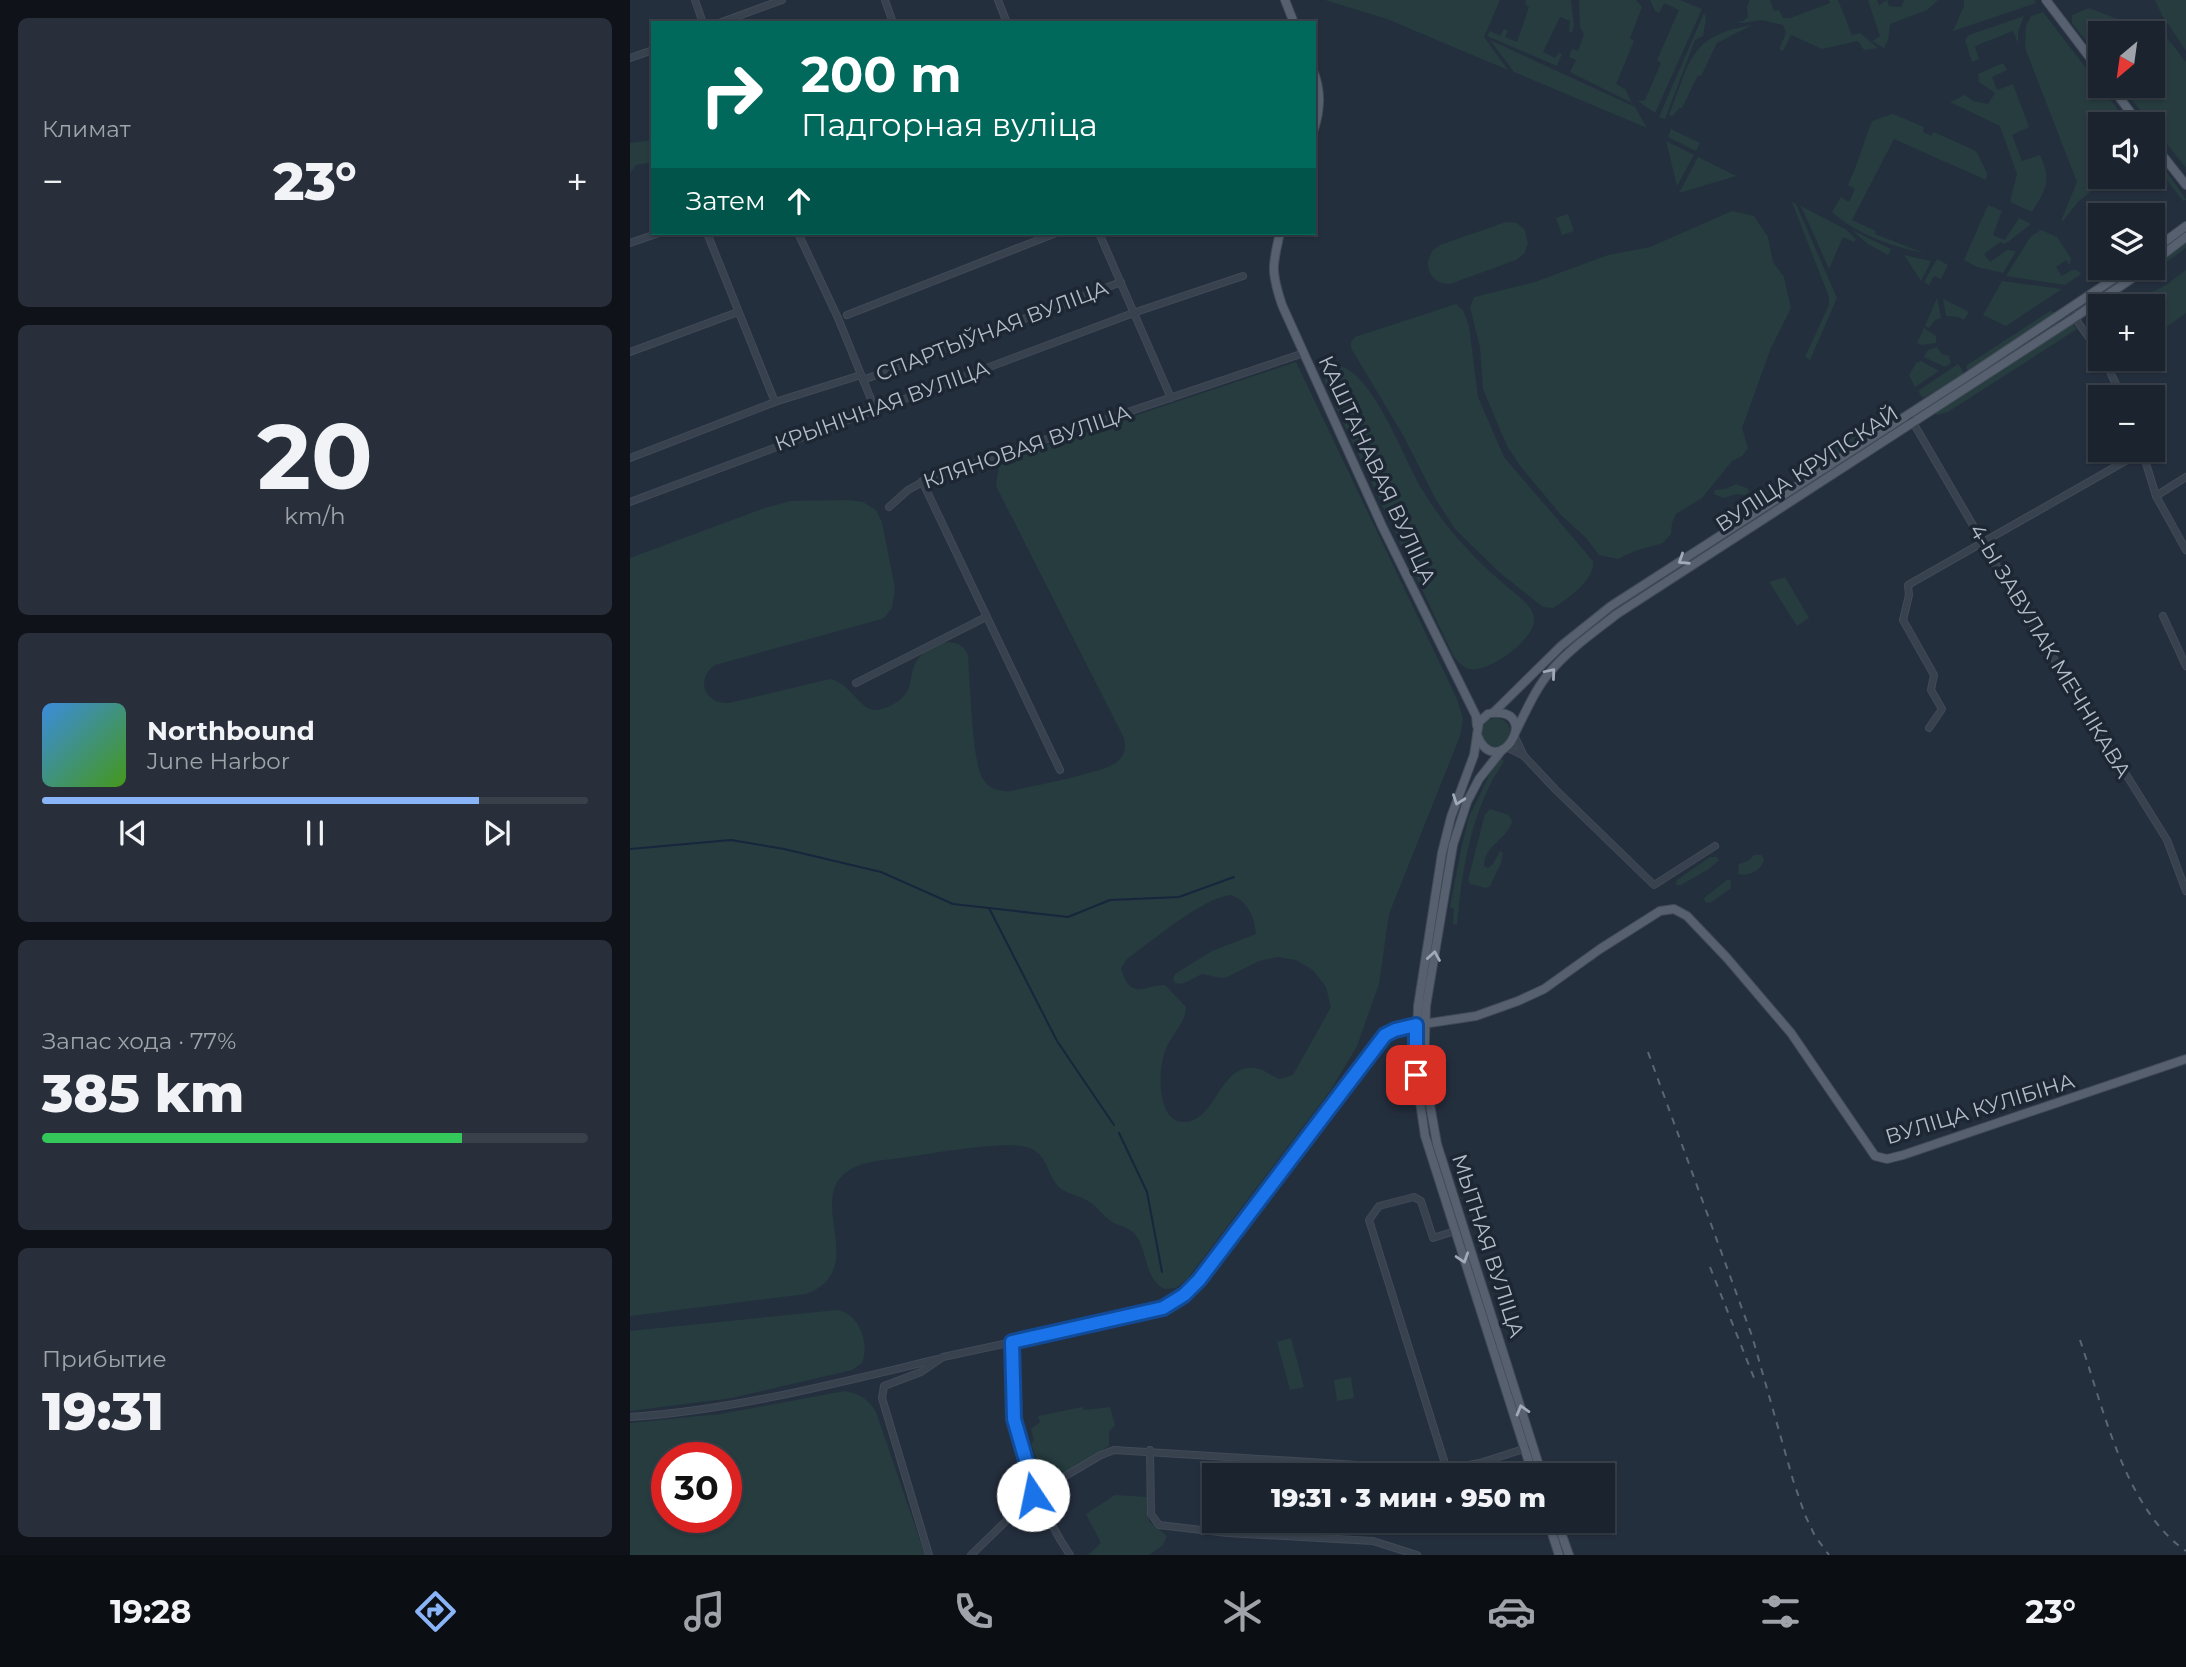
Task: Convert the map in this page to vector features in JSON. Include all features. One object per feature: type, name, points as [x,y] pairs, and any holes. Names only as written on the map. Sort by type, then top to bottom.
[{"type":"main road","points":[[1285,0],[1293,21]]},
{"type":"main road","points":[[2046,0],[2088,55]]},
{"type":"main road","points":[[1316,83],[1319,98],[1316,124]]},
{"type":"main road","points":[[2165,158],[2186,184]]},
{"type":"main road","points":[[2165,241],[2186,226]]},
{"type":"main road","name":"КАШТАНАВАЯ ВУЛІЦА","points":[[1280,235],[1272,265],[1282,304],[1382,526],[1476,716]]},
{"type":"main road","points":[[2165,253],[2186,237]]},
{"type":"main road","name":"ВУЛІЦА КРУПСКАЙ","points":[[2071,314],[2115,280]]},
{"type":"main road","name":"ВУЛІЦА КРУПСКАЙ","points":[[1491,713],[1561,646],[1611,606],[2127,280]]},
{"type":"main road","name":"ВУЛІЦА КРУПСКАЙ","points":[[1516,734],[1538,689],[1568,653],[1617,614],[1910,417]]},
{"type":"main road","points":[[1421,1024],[1442,853],[1451,817],[1474,755],[1479,722],[1491,713]]},
{"type":"main road","points":[[1421,1024],[1456,835],[1467,802],[1479,779],[1505,749],[1516,734],[1512,719],[1507,715],[1491,713],[1476,716],[1477,732],[1484,746],[1489,750],[1505,749]]},
{"type":"main road","name":"ВУЛІЦА КУЛІБІНА","points":[[1421,1024],[1476,1016],[1544,989],[1660,911],[1674,909],[1687,916],[1727,958],[1791,1033],[1875,1156],[1887,1159],[1903,1155],[2186,1059]]},
{"type":"main road","name":"МЫТНАЯ ВУЛІЦА","points":[[1421,1024],[1416,1075],[1425,1136],[1455,1231],[1536,1463]]},
{"type":"main road","name":"МЫТНАЯ ВУЛІЦА","points":[[1421,1024],[1424,1071],[1437,1144],[1516,1386],[1531,1463]]},
{"type":"main road","points":[[1552,1533],[1559,1555]]},
{"type":"main road","points":[[1561,1533],[1569,1555]]},
{"type":"street","points":[[695,0],[703,21]]},
{"type":"street","points":[[724,21],[782,0]]},
{"type":"street","points":[[885,0],[892,21]]},
{"type":"street","points":[[998,0],[1006,21]]},
{"type":"street","points":[[630,58],[651,51]]},
{"type":"street","points":[[630,243],[653,235]]},
{"type":"street","points":[[708,235],[775,402]]},
{"type":"street","points":[[799,235],[838,318],[875,409]]},
{"type":"street","points":[[847,314],[1051,235]]},
{"type":"street","points":[[1100,235],[1136,312],[1171,398]]},
{"type":"street","name":"КРЫНІЧНАЯ ВУЛІЦА","points":[[630,502],[1136,312],[1243,276]]},
{"type":"street","name":"СПАРТЫЎНАЯ ВУЛІЦА","points":[[630,458],[775,402],[862,378],[1121,282]]},
{"type":"street","points":[[630,352],[738,312]]},
{"type":"street","points":[[2071,314],[2088,337]]},
{"type":"street","name":"КЛЯНОВАЯ ВУЛІЦА","points":[[890,507],[922,481],[1304,353]]},
{"type":"street","name":"4-Ы ЗАВУЛАК МЕЧНІКАВА","points":[[1910,417],[2090,719],[2162,832],[2176,860],[2186,891]]},
{"type":"street","points":[[1930,728],[1942,709],[1931,690],[1934,675],[1903,620],[1909,595],[1908,585],[2124,462]]},
{"type":"street","points":[[2146,462],[2157,496],[2186,550]]},
{"type":"street","points":[[2157,496],[2186,477]]},
{"type":"street","points":[[922,481],[1060,770]]},
{"type":"street","points":[[2163,616],[2185,663]]},
{"type":"street","points":[[856,683],[986,617]]},
{"type":"street","points":[[1516,734],[1524,755],[1564,798],[1654,885],[1715,846]]},
{"type":"street","points":[[1505,749],[1524,755]]},
{"type":"street","points":[[630,1417],[761,1399],[1135,1315],[1176,1302],[1191,1289],[1385,1035],[1421,1024]]},
{"type":"street","points":[[1445,1463],[1369,1220],[1379,1206],[1413,1197],[1421,1202],[1433,1238],[1455,1231]]},
{"type":"street","points":[[1012,1342],[1014,1419],[1029,1471],[1070,1555]]},
{"type":"street","points":[[929,1555],[881,1394],[887,1383],[921,1372],[943,1357]]},
{"type":"street","points":[[1480,1463],[1529,1447]]},
{"type":"street","points":[[971,1555],[1038,1492],[1108,1452],[1122,1449],[1150,1450],[1337,1463]]},
{"type":"street","points":[[1150,1450],[1151,1514],[1159,1525],[1227,1533],[1373,1541],[1417,1555]]},
{"type":"green space","points":[[1325,0],[1500,0],[1484,37],[1508,70],[1387,19]]},
{"type":"green space","points":[[1526,0],[1571,0],[1574,25],[1572,33],[1569,31],[1570,21],[1560,17],[1543,52],[1555,58],[1559,53],[1562,54],[1557,66],[1487,36],[1490,31],[1500,36],[1504,29],[1508,31],[1505,37],[1517,42],[1529,7],[1525,4]]},
{"type":"green space","points":[[1579,0],[1636,0],[1642,7],[1630,38],[1634,41],[1616,84],[1625,89],[1632,103],[1570,72],[1576,60],[1569,57],[1572,49],[1578,51],[1584,34],[1580,27]]},
{"type":"green space","points":[[1650,0],[1680,0],[1702,9],[1655,113],[1638,101],[1645,100],[1661,63],[1657,60],[1679,10],[1664,3],[1659,13],[1655,11]]},
{"type":"green space","points":[[1750,0],[1770,0],[1774,11],[1779,10],[1783,18],[1790,18],[1830,3],[1829,0],[1838,0],[1852,35],[1860,33],[1878,48],[1864,50],[1858,41],[1822,49],[1791,35],[1783,51],[1779,49],[1786,33],[1783,25],[1761,20],[1734,22],[1748,17],[1747,6]]},
{"type":"green space","points":[[1868,0],[1877,0],[1879,5],[1887,0],[1889,6],[1901,7],[1904,0],[1938,0],[1927,10],[1890,24],[1884,48],[1872,41],[1880,36]]},
{"type":"green space","points":[[1964,0],[2035,0],[2036,3],[1953,31]]},
{"type":"green space","points":[[2155,0],[2186,0],[2186,51],[2162,15]]},
{"type":"green space","points":[[2089,8],[2123,21],[2088,21],[2088,44],[2072,23],[2072,15]]},
{"type":"green space","points":[[2043,12],[2088,71],[2088,98],[2109,98],[2120,112],[2088,112],[2088,189],[2094,189],[2078,202],[2063,221],[2077,182],[2025,48],[2026,26],[2031,16]]},
{"type":"green space","points":[[1704,13],[1706,18],[1703,36],[1695,40],[1665,119],[1659,117]]},
{"type":"green space","points":[[2024,16],[2018,32],[2018,43],[2013,31],[1978,45],[1975,47],[1979,59],[1972,62],[1965,40],[1969,35]]},
{"type":"green space","points":[[1752,25],[1717,43],[1682,108],[1673,116],[1669,115],[1688,66],[1703,44],[1715,36]]},
{"type":"green space","points":[[2165,37],[2186,62],[2186,168],[2165,142],[2165,112],[2142,112],[2131,98],[2165,98]]},
{"type":"green space","points":[[1490,40],[1635,107],[1647,128],[1514,72]]},
{"type":"green space","points":[[2003,63],[2007,70],[1992,77],[1997,90],[2013,84],[2029,127],[2012,135],[2022,161],[2040,155],[2046,172],[2044,191],[2032,212],[2010,202],[2017,174],[2000,126],[1950,102],[1965,95],[1973,101],[1988,104],[1995,93],[1979,82],[1978,74]]},
{"type":"green space","points":[[1893,114],[1924,127],[1923,132],[1931,136],[1934,132],[1976,151],[1987,173],[1986,180],[1894,139],[1852,220],[1876,231],[1875,234],[1924,253],[1875,238],[1852,227],[1832,212],[1841,197],[1849,202],[1855,189],[1848,185],[1872,121]]},
{"type":"green space","points":[[1671,129],[1700,143],[1696,151],[1668,137]]},
{"type":"green space","points":[[651,140],[651,162],[636,165],[630,173],[630,143]]},
{"type":"green space","points":[[1666,141],[1694,155],[1677,186]]},
{"type":"green space","points":[[1698,157],[1736,176],[1679,193]]},
{"type":"green space","points":[[2165,170],[2186,199],[2183,201],[2165,178]]},
{"type":"green space","points":[[1792,202],[1796,204],[1837,298],[1810,360],[1805,357],[1829,305],[1829,297]]},
{"type":"green space","points":[[1988,205],[2002,211],[1993,235],[2005,240],[2019,218],[2031,224],[2005,244],[2000,242],[1984,254],[1990,262],[2007,250],[2016,251],[2003,273],[1977,267],[1964,260]]},
{"type":"green space","points":[[1801,206],[1845,229],[1856,239],[1854,242],[1843,237],[1829,269]]},
{"type":"green space","points":[[1732,211],[1754,216],[1768,237],[1773,262],[1784,277],[1791,308],[1771,348],[1742,428],[1748,448],[1742,456],[1732,461],[1702,498],[1676,514],[1671,534],[1663,543],[1618,559],[1599,555],[1585,537],[1561,515],[1507,446],[1483,389],[1480,347],[1470,307],[1474,297],[1535,282],[1608,255],[1650,247]]},
{"type":"green space","points":[[1568,214],[1574,231],[1562,235],[1556,218]]},
{"type":"green space","points":[[1506,222],[1517,223],[1525,230],[1528,244],[1524,254],[1516,260],[1450,284],[1433,278],[1428,266],[1432,251],[1440,245]]},
{"type":"green space","points":[[1852,230],[1891,249],[1888,255],[1868,244]]},
{"type":"green space","points":[[2041,230],[2057,237],[2071,258],[2070,265],[2066,260],[2056,267],[2062,276],[2072,270],[2081,274],[2065,285],[2006,276],[2031,236]]},
{"type":"green space","points":[[2186,243],[2186,248],[2165,263],[2165,259]]},
{"type":"green space","points":[[1904,255],[1931,261],[1921,281]]},
{"type":"green space","points":[[1937,259],[1948,265],[1941,279],[1934,276],[1929,285],[1924,282]]},
{"type":"green space","points":[[2186,270],[2186,313],[2165,328],[2165,294],[2148,294]]},
{"type":"green space","points":[[2002,281],[2062,289],[2006,326],[1983,315]]},
{"type":"green space","points":[[1937,298],[1941,318],[1935,320],[1929,328],[1925,326]]},
{"type":"green space","points":[[1943,299],[1969,312],[1964,320],[1946,316]]},
{"type":"green space","points":[[1456,304],[1463,310],[1469,326],[1478,397],[1504,457],[1593,561],[1590,575],[1585,582],[1553,608],[1543,607],[1500,573],[1455,529],[1351,348],[1355,337]]},
{"type":"green space","points":[[2050,311],[2054,312],[2054,315],[1970,370],[1966,369],[1967,365]]},
{"type":"green space","points":[[2072,324],[2077,329],[1948,412],[1937,415],[1935,413]]},
{"type":"green space","points":[[1924,328],[1936,336],[1936,343],[1917,343]]},
{"type":"green space","points":[[1937,347],[1942,354],[1949,356],[1951,363],[1945,367],[1924,357],[1928,350]]},
{"type":"green space","points":[[1921,361],[1939,371],[1915,387],[1909,375],[1916,363]]},
{"type":"green space","points":[[1296,362],[1457,699],[1463,719],[1460,736],[1389,914],[1379,984],[1357,1046],[1330,1091],[1188,1278],[1176,1288],[1165,1289],[1153,1279],[1135,1234],[1112,1222],[1088,1201],[1058,1186],[1038,1153],[1021,1146],[1006,1145],[876,1161],[853,1168],[839,1180],[833,1196],[836,1250],[834,1268],[825,1283],[806,1294],[630,1316],[630,558],[790,501],[863,502],[876,510],[882,522],[895,588],[892,608],[884,618],[715,665],[705,677],[705,690],[708,695],[720,702],[729,703],[830,679],[845,686],[866,707],[878,710],[894,704],[903,696],[908,689],[916,662],[927,650],[950,642],[964,648],[968,655],[976,757],[979,770],[988,785],[995,789],[1011,791],[1083,775],[1120,760],[1124,751],[1124,738],[996,486],[999,466],[1008,458]],"holes":[[[1230,895],[1236,897],[1249,910],[1256,934],[1212,951],[1175,974],[1175,983],[1182,984],[1202,974],[1227,977],[1259,961],[1278,957],[1296,960],[1313,970],[1326,987],[1331,1007],[1293,1075],[1279,1079],[1255,1068],[1243,1069],[1226,1082],[1205,1112],[1196,1119],[1176,1121],[1164,1106],[1161,1070],[1165,1051],[1183,1019],[1186,1007],[1165,985],[1134,988],[1129,985],[1121,968],[1127,959],[1191,912],[1218,898]]]},
{"type":"green space","points":[[1958,364],[1963,371],[1962,375],[1923,398],[1918,391]]},
{"type":"green space","points":[[1334,365],[1348,369],[1374,397],[1423,491],[1452,531],[1474,556],[1531,609],[1534,617],[1528,635],[1510,653],[1488,666],[1469,669],[1460,664],[1453,655],[1325,384],[1326,370]]},
{"type":"green space","points":[[1887,412],[1892,420],[1804,477],[1801,476],[1803,466],[1816,458],[1825,457],[1841,442],[1849,441],[1856,432]]},
{"type":"green space","points":[[1736,484],[1747,488],[1750,493],[1723,498],[1714,494],[1715,490]]},
{"type":"green space","points":[[1785,577],[1809,618],[1797,626],[1769,582]]},
{"type":"green space","points":[[1496,718],[1506,722],[1510,732],[1506,742],[1496,746],[1486,742],[1482,732],[1486,722]]},
{"type":"green space","points":[[1502,759],[1504,761],[1483,801],[1471,835],[1457,925],[1453,924],[1454,909],[1450,907],[1469,817],[1494,765]]},
{"type":"green space","points":[[1490,809],[1509,815],[1512,822],[1485,859],[1484,866],[1488,868],[1500,851],[1503,853],[1490,886],[1486,888],[1470,884],[1468,880],[1485,814]]},
{"type":"green space","points":[[1754,855],[1764,858],[1761,866],[1751,873],[1738,874],[1739,864]]},
{"type":"green space","points":[[1710,857],[1717,857],[1719,860],[1709,869],[1681,885],[1676,885],[1677,880]]},
{"type":"green space","points":[[1727,880],[1731,880],[1730,889],[1710,903],[1705,902],[1704,898]]},
{"type":"green space","points":[[837,1310],[851,1317],[861,1330],[864,1355],[862,1363],[852,1370],[732,1398],[630,1411],[630,1331]]},
{"type":"green space","points":[[1291,1338],[1304,1387],[1290,1390],[1277,1342]]},
{"type":"green space","points":[[1351,1377],[1354,1398],[1337,1401],[1334,1380]]},
{"type":"green space","points":[[845,1391],[855,1394],[870,1404],[876,1412],[925,1555],[630,1555],[630,1423],[720,1414]]},
{"type":"green space","points":[[1082,1407],[1084,1410],[1110,1407],[1115,1425],[1109,1432],[1109,1446],[1049,1482],[1043,1480],[1031,1443],[1034,1440],[1031,1429],[1040,1422],[1038,1416]]},
{"type":"green space","points":[[1115,1495],[1147,1497],[1149,1521],[1167,1536],[1163,1545],[1149,1555],[1088,1555],[1101,1543],[1086,1514]]},
{"type":"waterway","points":[[630,849],[731,840],[784,849],[881,872],[953,904],[1068,917],[1110,900],[1179,897],[1234,877]]},
{"type":"waterway","points":[[989,908],[1057,1041],[1114,1125]]},
{"type":"waterway","points":[[1119,1133],[1147,1192],[1162,1272]]},
{"type":"railway","points":[[1648,1052],[1752,1336],[1805,1515],[1815,1536],[1829,1555]]},
{"type":"railway","points":[[1710,1267],[1756,1383]]},
{"type":"railway","points":[[2080,1340],[2108,1425],[2132,1483],[2147,1510],[2165,1533],[2186,1551]]},
{"type":"route","points":[[1033,1495],[1038,1492],[1017,1431],[1013,1407],[1012,1342],[1147,1313],[1176,1302],[1199,1280],[1385,1035],[1416,1025],[1416,1075]]}]
